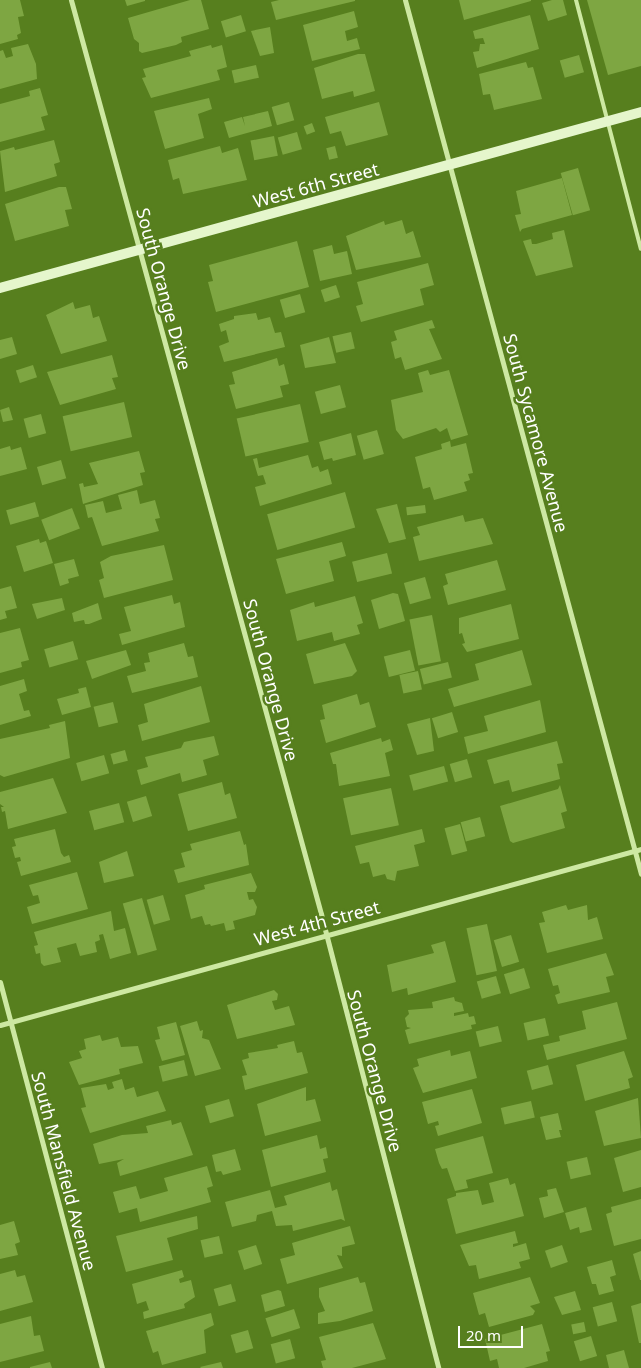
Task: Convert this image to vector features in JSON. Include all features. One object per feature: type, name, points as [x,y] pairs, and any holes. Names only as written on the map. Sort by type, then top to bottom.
[{"type":"main road","name":"West 6th Street","points":[[0,288],[641,112]]},
{"type":"street","name":"South Orange Drive","points":[[71,0],[326,935],[438,1368]]},
{"type":"street","name":"South Sycamore Avenue","points":[[406,0],[638,850],[641,874]]},
{"type":"street","name":"West 4th Street","points":[[0,1026],[638,850]]},
{"type":"street","name":"South Mansfield Avenue","points":[[0,982],[102,1368]]},
{"type":"lane","points":[[576,0],[641,249]]},
{"type":"building","points":[[0,0],[20,0],[24,16],[18,17],[21,33],[17,35],[18,39],[0,44]]},
{"type":"building","points":[[125,0],[145,0],[145,1],[127,6]]},
{"type":"building","points":[[190,0],[201,0],[209,29],[181,37],[182,42],[176,45],[142,53],[139,51],[139,43],[134,39],[128,18]]},
{"type":"building","points":[[279,0],[355,1],[276,20],[271,2]]},
{"type":"building","points":[[459,0],[531,0],[531,1],[464,20]]},
{"type":"building","points":[[552,0],[563,0],[567,15],[548,21],[542,3]]},
{"type":"building","points":[[587,0],[641,0],[641,66],[608,75]]},
{"type":"building","points":[[354,11],[358,27],[345,31],[347,41],[357,38],[360,49],[312,61],[303,25]]},
{"type":"building","points":[[241,15],[246,31],[226,37],[221,21]]},
{"type":"building","points":[[530,15],[539,49],[477,68],[473,52],[479,51],[480,44],[485,44],[483,38],[475,39],[473,31]]},
{"type":"building","points":[[270,27],[274,53],[260,56],[251,31]]},
{"type":"building","points":[[28,44],[36,64],[37,79],[0,89],[0,51],[3,50],[6,58],[13,56],[11,48]]},
{"type":"building","points":[[211,45],[212,48],[222,45],[227,67],[217,70],[220,80],[151,98],[142,78],[146,77],[143,69],[191,56],[189,51]]},
{"type":"building","points":[[358,54],[365,54],[375,91],[354,97],[353,91],[322,99],[314,68]]},
{"type":"building","points":[[579,55],[584,72],[565,78],[560,61]]},
{"type":"building","points":[[526,62],[528,68],[533,67],[542,99],[494,110],[490,94],[483,95],[479,74]]},
{"type":"building","points":[[256,65],[259,78],[235,83],[232,71]]},
{"type":"building","points":[[40,88],[48,115],[41,117],[45,130],[0,142],[0,104],[30,96],[29,91]]},
{"type":"building","points":[[209,98],[212,109],[198,114],[204,138],[165,149],[154,111]]},
{"type":"building","points":[[289,102],[294,120],[277,125],[272,107]]},
{"type":"building","points":[[379,102],[388,135],[346,146],[341,131],[330,134],[325,117]]},
{"type":"building","points":[[268,111],[272,126],[229,138],[224,122],[242,117],[245,126],[243,117]]},
{"type":"building","points":[[312,123],[315,131],[307,135],[304,126]]},
{"type":"building","points":[[297,132],[302,149],[283,155],[278,138]]},
{"type":"building","points":[[274,136],[278,156],[254,160],[250,141]]},
{"type":"building","points":[[54,140],[60,162],[54,164],[57,176],[5,192],[0,151],[14,147],[15,150]]},
{"type":"building","points":[[220,146],[222,153],[238,148],[247,180],[183,194],[179,178],[173,180],[168,160]]},
{"type":"building","points":[[335,146],[338,158],[329,160],[326,148]]},
{"type":"building","points":[[578,168],[590,210],[573,215],[561,173]]},
{"type":"building","points":[[562,178],[572,215],[522,229],[520,232],[515,215],[521,214],[516,191]]},
{"type":"building","points":[[59,187],[66,187],[72,209],[65,210],[69,226],[15,241],[5,204]]},
{"type":"building","points":[[402,220],[406,234],[413,231],[421,257],[356,270],[346,236],[384,221],[385,225]]},
{"type":"building","points":[[564,230],[573,267],[536,276],[523,241],[531,239],[532,244],[536,244],[553,239],[552,233]]},
{"type":"building","points":[[297,241],[309,287],[216,312],[208,282],[213,281],[209,265]]},
{"type":"building","points":[[332,245],[334,254],[347,251],[352,274],[320,281],[313,250]]},
{"type":"building","points":[[428,263],[434,285],[420,289],[424,305],[361,322],[356,306],[363,304],[357,282]]},
{"type":"building","points":[[336,285],[340,297],[325,302],[321,290]]},
{"type":"building","points":[[300,294],[305,312],[285,318],[280,300]]},
{"type":"building","points":[[73,302],[75,309],[90,305],[93,318],[99,316],[107,341],[61,354],[46,315]]},
{"type":"building","points":[[256,313],[258,320],[270,317],[275,333],[281,332],[285,347],[224,362],[219,346],[229,342],[226,330],[221,332],[219,324],[234,319],[234,316]]},
{"type":"building","points":[[432,320],[435,328],[429,329],[442,359],[405,370],[401,357],[395,359],[391,342],[397,340],[394,331]]},
{"type":"building","points":[[351,332],[355,349],[336,353],[332,336]]},
{"type":"building","points":[[12,337],[17,354],[0,359],[0,340]]},
{"type":"building","points":[[329,337],[336,363],[305,368],[300,345]]},
{"type":"building","points":[[112,355],[118,377],[112,378],[116,389],[60,405],[47,372]]},
{"type":"building","points":[[277,358],[279,366],[284,364],[289,384],[280,386],[283,397],[236,409],[229,385],[235,384],[232,372]]},
{"type":"building","points":[[33,365],[37,377],[20,383],[16,371]]},
{"type":"building","points":[[428,370],[430,375],[449,370],[468,435],[451,440],[447,428],[440,432],[436,428],[403,439],[396,430],[391,400],[423,392],[418,373]]},
{"type":"building","points":[[340,385],[346,407],[321,414],[315,392]]},
{"type":"building","points":[[124,402],[132,437],[71,451],[63,416]]},
{"type":"building","points":[[300,404],[309,442],[245,457],[237,419]]},
{"type":"building","points":[[9,407],[13,420],[3,422],[0,410]]},
{"type":"building","points":[[41,414],[46,433],[29,438],[24,419]]},
{"type":"building","points":[[377,430],[384,454],[364,460],[357,436]]},
{"type":"building","points":[[351,433],[356,455],[333,461],[332,458],[324,460],[319,442]]},
{"type":"building","points":[[450,441],[451,447],[466,443],[473,473],[468,474],[470,480],[464,482],[467,491],[434,500],[430,487],[423,489],[415,457],[442,449],[441,444]]},
{"type":"building","points":[[10,446],[11,450],[21,447],[27,469],[0,476],[0,449]]},
{"type":"building","points":[[139,451],[145,472],[140,473],[143,485],[83,504],[79,484],[83,483],[84,487],[98,484],[89,463]]},
{"type":"building","points":[[308,455],[312,468],[318,466],[320,472],[328,469],[332,484],[260,506],[255,487],[266,484],[263,475],[258,476],[253,459],[257,458],[259,468]]},
{"type":"building","points":[[61,460],[66,478],[42,485],[37,467]]},
{"type":"building","points":[[137,490],[140,504],[155,500],[160,518],[155,519],[159,531],[102,546],[92,517],[88,518],[85,505],[103,501],[106,513],[122,509],[118,495]]},
{"type":"building","points":[[345,492],[355,528],[277,550],[267,514]]},
{"type":"building","points":[[35,502],[39,516],[10,525],[6,510]]},
{"type":"building","points":[[397,504],[406,539],[389,543],[376,509]]},
{"type":"building","points":[[425,505],[426,513],[407,515],[406,507]]},
{"type":"building","points":[[72,508],[80,529],[49,540],[41,520]]},
{"type":"building","points":[[463,515],[465,522],[483,518],[493,544],[419,561],[413,537],[420,535],[417,527]]},
{"type":"building","points":[[39,539],[40,543],[46,541],[53,563],[24,572],[16,546]]},
{"type":"building","points":[[342,542],[346,556],[329,561],[334,581],[286,594],[276,559]]},
{"type":"building","points":[[164,545],[173,580],[104,598],[99,580],[104,578],[100,562],[111,556]]},
{"type":"building","points":[[387,553],[392,573],[357,582],[352,562]]},
{"type":"building","points":[[74,559],[79,576],[68,579],[69,583],[60,586],[54,564]]},
{"type":"building","points":[[497,560],[506,590],[448,605],[443,586],[448,584],[445,574]]},
{"type":"building","points":[[425,577],[431,598],[410,604],[404,583]]},
{"type":"building","points":[[11,586],[17,608],[5,611],[7,618],[0,620],[0,589]]},
{"type":"building","points":[[393,593],[398,594],[405,621],[379,629],[371,600]]},
{"type":"building","points":[[172,595],[174,604],[180,602],[185,627],[122,645],[119,634],[131,631],[124,607]]},
{"type":"building","points":[[355,596],[363,623],[357,625],[360,634],[334,641],[332,632],[297,641],[290,610],[314,602],[315,607]]},
{"type":"building","points":[[62,598],[65,610],[37,619],[32,604]]},
{"type":"building","points":[[98,603],[102,619],[89,624],[85,624],[84,620],[74,622],[72,613]]},
{"type":"building","points":[[511,604],[519,639],[467,652],[462,644],[465,643],[462,633],[459,634],[459,618]]},
{"type":"building","points":[[432,615],[441,661],[418,666],[409,619]]},
{"type":"building","points":[[20,628],[29,660],[21,662],[22,667],[0,673],[0,633]]},
{"type":"building","points":[[73,641],[78,659],[49,668],[44,649]]},
{"type":"building","points":[[184,643],[188,657],[193,656],[198,677],[132,693],[127,676],[146,671],[144,663],[150,662],[148,653]]},
{"type":"building","points":[[345,643],[357,671],[352,676],[314,684],[306,654]]},
{"type":"building","points":[[126,650],[131,665],[92,679],[86,661]]},
{"type":"building","points":[[410,650],[415,670],[389,677],[384,657]]},
{"type":"building","points":[[522,650],[532,685],[454,707],[448,689],[479,680],[475,664]]},
{"type":"building","points":[[448,662],[452,678],[424,685],[420,669]]},
{"type":"building","points":[[418,671],[422,690],[403,694],[399,675]]},
{"type":"building","points":[[24,679],[27,691],[19,694],[24,711],[29,710],[31,716],[0,725],[0,686]]},
{"type":"building","points":[[201,686],[210,722],[142,741],[138,725],[148,722],[144,704]]},
{"type":"building","points":[[86,687],[91,707],[62,715],[57,699],[79,693],[78,689]]},
{"type":"building","points":[[357,694],[360,705],[369,702],[376,727],[326,743],[320,720],[325,719],[322,705]]},
{"type":"building","points":[[540,700],[546,732],[468,754],[464,737],[488,731],[484,716]]},
{"type":"building","points":[[113,702],[118,722],[99,727],[94,707]]},
{"type":"building","points":[[452,712],[458,732],[438,738],[432,718]]},
{"type":"building","points":[[430,718],[434,751],[417,755],[407,724]]},
{"type":"building","points":[[65,721],[70,758],[4,777],[0,775],[0,739],[50,728],[49,725]]},
{"type":"building","points":[[214,736],[219,755],[203,760],[207,775],[182,782],[180,773],[141,785],[137,770],[148,767],[145,757],[181,748],[184,742]]},
{"type":"building","points":[[381,738],[382,742],[390,739],[393,750],[385,753],[390,776],[339,786],[336,764],[333,764],[330,753]]},
{"type":"building","points":[[557,741],[563,763],[557,764],[560,779],[512,792],[509,780],[494,784],[487,760]]},
{"type":"building","points":[[125,750],[128,761],[113,765],[111,754]]},
{"type":"building","points":[[104,755],[109,773],[81,781],[76,763]]},
{"type":"building","points":[[467,759],[472,777],[455,782],[450,764]]},
{"type":"building","points":[[444,766],[448,781],[413,791],[409,775]]},
{"type":"building","points":[[53,778],[67,813],[8,829],[5,811],[2,812],[1,807],[4,807],[0,804],[0,792]]},
{"type":"building","points":[[222,782],[225,795],[230,793],[237,818],[188,831],[178,794]]},
{"type":"building","points":[[560,785],[567,811],[561,813],[565,828],[513,843],[510,841],[500,806],[558,789]]},
{"type":"building","points":[[391,788],[399,825],[351,835],[343,798]]},
{"type":"building","points":[[146,796],[152,816],[133,822],[127,802]]},
{"type":"building","points":[[119,803],[124,822],[94,830],[89,811]]},
{"type":"building","points":[[480,817],[485,836],[466,841],[461,822]]},
{"type":"building","points":[[460,824],[467,851],[452,855],[445,828]]},
{"type":"building","points":[[55,829],[61,853],[64,857],[69,855],[71,862],[21,876],[17,862],[21,861],[20,857],[15,858],[12,847],[16,846],[14,839]]},
{"type":"building","points":[[422,829],[425,842],[414,845],[419,866],[397,871],[395,881],[387,879],[385,874],[373,877],[369,862],[360,864],[355,846]]},
{"type":"building","points":[[240,831],[244,845],[246,844],[249,865],[178,883],[174,870],[185,867],[181,853],[192,850],[190,844]]},
{"type":"building","points":[[127,851],[134,876],[104,883],[99,862]]},
{"type":"building","points":[[77,872],[88,909],[32,924],[27,907],[40,903],[38,895],[33,896],[29,885]]},
{"type":"building","points":[[251,873],[257,887],[255,892],[247,892],[249,900],[253,899],[257,907],[255,915],[233,921],[235,929],[226,931],[224,923],[211,926],[210,924],[205,925],[202,916],[191,919],[185,895],[205,889],[204,885]]},
{"type":"building","points":[[163,895],[170,920],[154,925],[147,900]]},
{"type":"building","points":[[142,898],[157,950],[138,955],[123,904]]},
{"type":"building","points":[[566,905],[568,910],[587,905],[588,920],[597,917],[603,939],[547,953],[539,923],[545,922],[542,912]]},
{"type":"building","points":[[111,911],[114,931],[125,928],[131,953],[110,959],[103,934],[99,935],[100,940],[95,942],[97,952],[80,956],[76,943],[57,948],[61,962],[44,966],[41,963],[40,953],[36,954],[34,946],[38,945],[34,932]]},
{"type":"building","points":[[487,924],[497,971],[476,975],[466,928]]},
{"type":"building","points":[[511,935],[519,962],[502,967],[494,940]]},
{"type":"building","points":[[445,941],[456,982],[408,995],[407,988],[392,992],[387,965],[434,953],[431,945]]},
{"type":"building","points":[[606,953],[614,975],[606,977],[610,992],[558,1004],[555,995],[560,993],[558,985],[553,986],[548,969]]},
{"type":"building","points":[[524,968],[530,988],[510,994],[504,974]]},
{"type":"building","points":[[496,976],[501,993],[482,999],[477,982]]},
{"type":"building","points":[[274,990],[278,994],[277,1000],[272,1001],[275,1010],[289,1006],[295,1025],[237,1039],[227,1005]]},
{"type":"building","points":[[454,997],[455,1001],[462,1003],[464,1011],[454,1013],[454,1016],[468,1013],[469,1017],[474,1016],[476,1024],[471,1025],[472,1029],[409,1044],[405,1030],[411,1028],[407,1027],[405,1018],[409,1014],[408,1010],[433,1008],[432,1002]]},
{"type":"building","points":[[617,1002],[627,1039],[547,1060],[543,1045],[560,1041],[559,1036],[586,1029],[582,1011]]},
{"type":"building","points":[[545,1018],[549,1036],[528,1040],[524,1023]]},
{"type":"building","points":[[197,1021],[200,1031],[203,1030],[202,1038],[209,1040],[221,1069],[195,1076],[180,1026]]},
{"type":"building","points":[[176,1022],[185,1055],[162,1061],[155,1040],[160,1039],[157,1027]]},
{"type":"building","points":[[498,1026],[502,1042],[480,1047],[476,1032]]},
{"type":"building","points":[[100,1035],[102,1041],[118,1037],[121,1047],[138,1046],[143,1063],[119,1069],[120,1074],[79,1085],[69,1062],[82,1058],[79,1051],[86,1049],[84,1039]]},
{"type":"building","points":[[294,1041],[297,1053],[302,1052],[308,1073],[245,1090],[242,1076],[247,1075],[242,1060],[249,1058],[248,1053],[278,1048],[277,1045]]},
{"type":"building","points":[[450,1050],[451,1056],[470,1051],[477,1078],[423,1093],[413,1068],[419,1066],[417,1059]]},
{"type":"building","points":[[624,1051],[633,1077],[628,1079],[630,1088],[585,1101],[576,1065]]},
{"type":"building","points":[[184,1060],[188,1076],[163,1082],[159,1066]]},
{"type":"building","points":[[548,1065],[553,1084],[532,1090],[527,1071]]},
{"type":"building","points":[[122,1079],[125,1090],[134,1087],[137,1097],[158,1091],[166,1111],[90,1133],[81,1108],[86,1107],[81,1088],[106,1084],[108,1090],[114,1088],[112,1082]]},
{"type":"building","points":[[306,1087],[306,1101],[315,1099],[321,1121],[265,1136],[257,1104]]},
{"type":"building","points":[[472,1089],[482,1123],[438,1136],[435,1126],[439,1125],[438,1121],[428,1124],[422,1102]]},
{"type":"building","points":[[638,1098],[641,1138],[604,1146],[595,1111]]},
{"type":"building","points":[[229,1099],[234,1116],[210,1123],[205,1106]]},
{"type":"building","points":[[531,1101],[535,1118],[505,1125],[501,1108]]},
{"type":"building","points":[[558,1113],[562,1130],[559,1130],[561,1137],[546,1140],[540,1117]]},
{"type":"building","points":[[171,1120],[172,1125],[181,1122],[193,1155],[120,1176],[117,1163],[124,1159],[99,1164],[93,1144],[122,1135],[148,1133],[146,1126]]},
{"type":"building","points":[[317,1135],[320,1149],[326,1147],[328,1158],[323,1159],[326,1172],[271,1187],[262,1150]]},
{"type":"building","points":[[483,1136],[493,1173],[466,1180],[468,1188],[455,1191],[447,1168],[442,1169],[435,1149]]},
{"type":"building","points":[[235,1149],[241,1170],[223,1175],[221,1171],[216,1172],[212,1155]]},
{"type":"building","points":[[641,1150],[641,1187],[623,1192],[614,1158]]},
{"type":"building","points":[[587,1157],[591,1175],[571,1179],[567,1162]]},
{"type":"building","points":[[207,1166],[213,1186],[207,1188],[211,1202],[140,1222],[137,1208],[119,1213],[113,1192],[136,1186],[140,1199],[168,1191],[164,1178]]},
{"type":"building","points":[[508,1178],[510,1185],[515,1183],[524,1216],[456,1234],[447,1199],[456,1196],[456,1193],[478,1190],[482,1205],[494,1202],[489,1183]]},
{"type":"building","points":[[330,1182],[332,1191],[337,1189],[345,1221],[341,1219],[293,1231],[292,1225],[276,1226],[272,1211],[257,1215],[256,1221],[232,1227],[225,1202],[270,1190],[275,1208],[287,1205],[284,1196]]},
{"type":"building","points":[[556,1188],[564,1212],[544,1218],[539,1198],[548,1196],[547,1190]]},
{"type":"building","points":[[641,1199],[641,1239],[614,1246],[606,1214],[612,1212],[611,1207]]},
{"type":"building","points":[[586,1207],[592,1230],[580,1233],[579,1227],[570,1230],[565,1213]]},
{"type":"building","points":[[197,1216],[198,1229],[167,1238],[173,1260],[126,1272],[116,1236]]},
{"type":"building","points":[[14,1221],[20,1242],[15,1244],[18,1255],[0,1259],[0,1225]]},
{"type":"building","points":[[350,1226],[355,1244],[342,1247],[342,1256],[337,1255],[343,1268],[287,1284],[280,1259],[295,1255],[292,1243]]},
{"type":"building","points":[[515,1231],[518,1243],[513,1244],[513,1247],[526,1243],[530,1259],[519,1262],[521,1268],[479,1279],[476,1265],[469,1266],[460,1245]]},
{"type":"building","points":[[219,1236],[223,1254],[205,1258],[200,1240]]},
{"type":"building","points":[[256,1245],[262,1264],[244,1270],[238,1251]]},
{"type":"building","points":[[562,1245],[568,1262],[551,1268],[545,1251]]},
{"type":"building","points":[[641,1251],[641,1280],[640,1280],[633,1254]]},
{"type":"building","points":[[612,1260],[616,1275],[610,1277],[614,1291],[599,1295],[596,1284],[592,1284],[587,1267]]},
{"type":"building","points":[[15,1270],[17,1277],[25,1275],[33,1302],[0,1311],[0,1274]]},
{"type":"building","points":[[182,1270],[184,1277],[179,1279],[180,1283],[191,1280],[195,1297],[184,1304],[185,1308],[144,1319],[143,1312],[149,1310],[146,1301],[137,1304],[132,1284]]},
{"type":"building","points":[[358,1277],[360,1283],[365,1282],[373,1311],[340,1321],[318,1324],[318,1313],[325,1311],[319,1297],[319,1288]]},
{"type":"building","points":[[530,1277],[540,1303],[530,1306],[535,1311],[533,1315],[489,1327],[485,1313],[479,1315],[473,1293]]},
{"type":"building","points":[[231,1284],[236,1301],[219,1306],[214,1289]]},
{"type":"building","points":[[278,1290],[281,1291],[285,1306],[265,1312],[261,1295]]},
{"type":"building","points":[[575,1291],[581,1310],[562,1315],[554,1297]]},
{"type":"building","points":[[612,1302],[617,1321],[598,1326],[593,1307]]},
{"type":"building","points":[[641,1303],[641,1343],[639,1343],[631,1306]]},
{"type":"building","points":[[294,1309],[300,1328],[272,1337],[265,1318]]},
{"type":"building","points":[[211,1313],[214,1325],[204,1330],[206,1353],[162,1365],[158,1351],[153,1353],[146,1331]]},
{"type":"building","points":[[31,1316],[34,1336],[40,1335],[44,1351],[0,1362],[0,1324]]},
{"type":"building","points":[[584,1322],[586,1332],[573,1334],[571,1324]]},
{"type":"building","points":[[373,1323],[386,1359],[352,1368],[323,1368],[321,1361],[326,1360],[319,1337]]},
{"type":"building","points":[[542,1324],[550,1351],[546,1352],[548,1361],[524,1368],[499,1368],[497,1359],[490,1361],[485,1339]]},
{"type":"building","points":[[248,1330],[253,1348],[236,1353],[231,1335]]},
{"type":"building","points":[[591,1336],[597,1356],[580,1361],[574,1341]]},
{"type":"building","points":[[290,1339],[295,1358],[276,1363],[271,1344]]},
{"type":"building","points":[[624,1350],[629,1368],[609,1368],[606,1355]]},
{"type":"building","points":[[50,1362],[52,1368],[30,1368],[30,1367]]},
{"type":"building","points":[[221,1362],[223,1368],[200,1367]]}]
